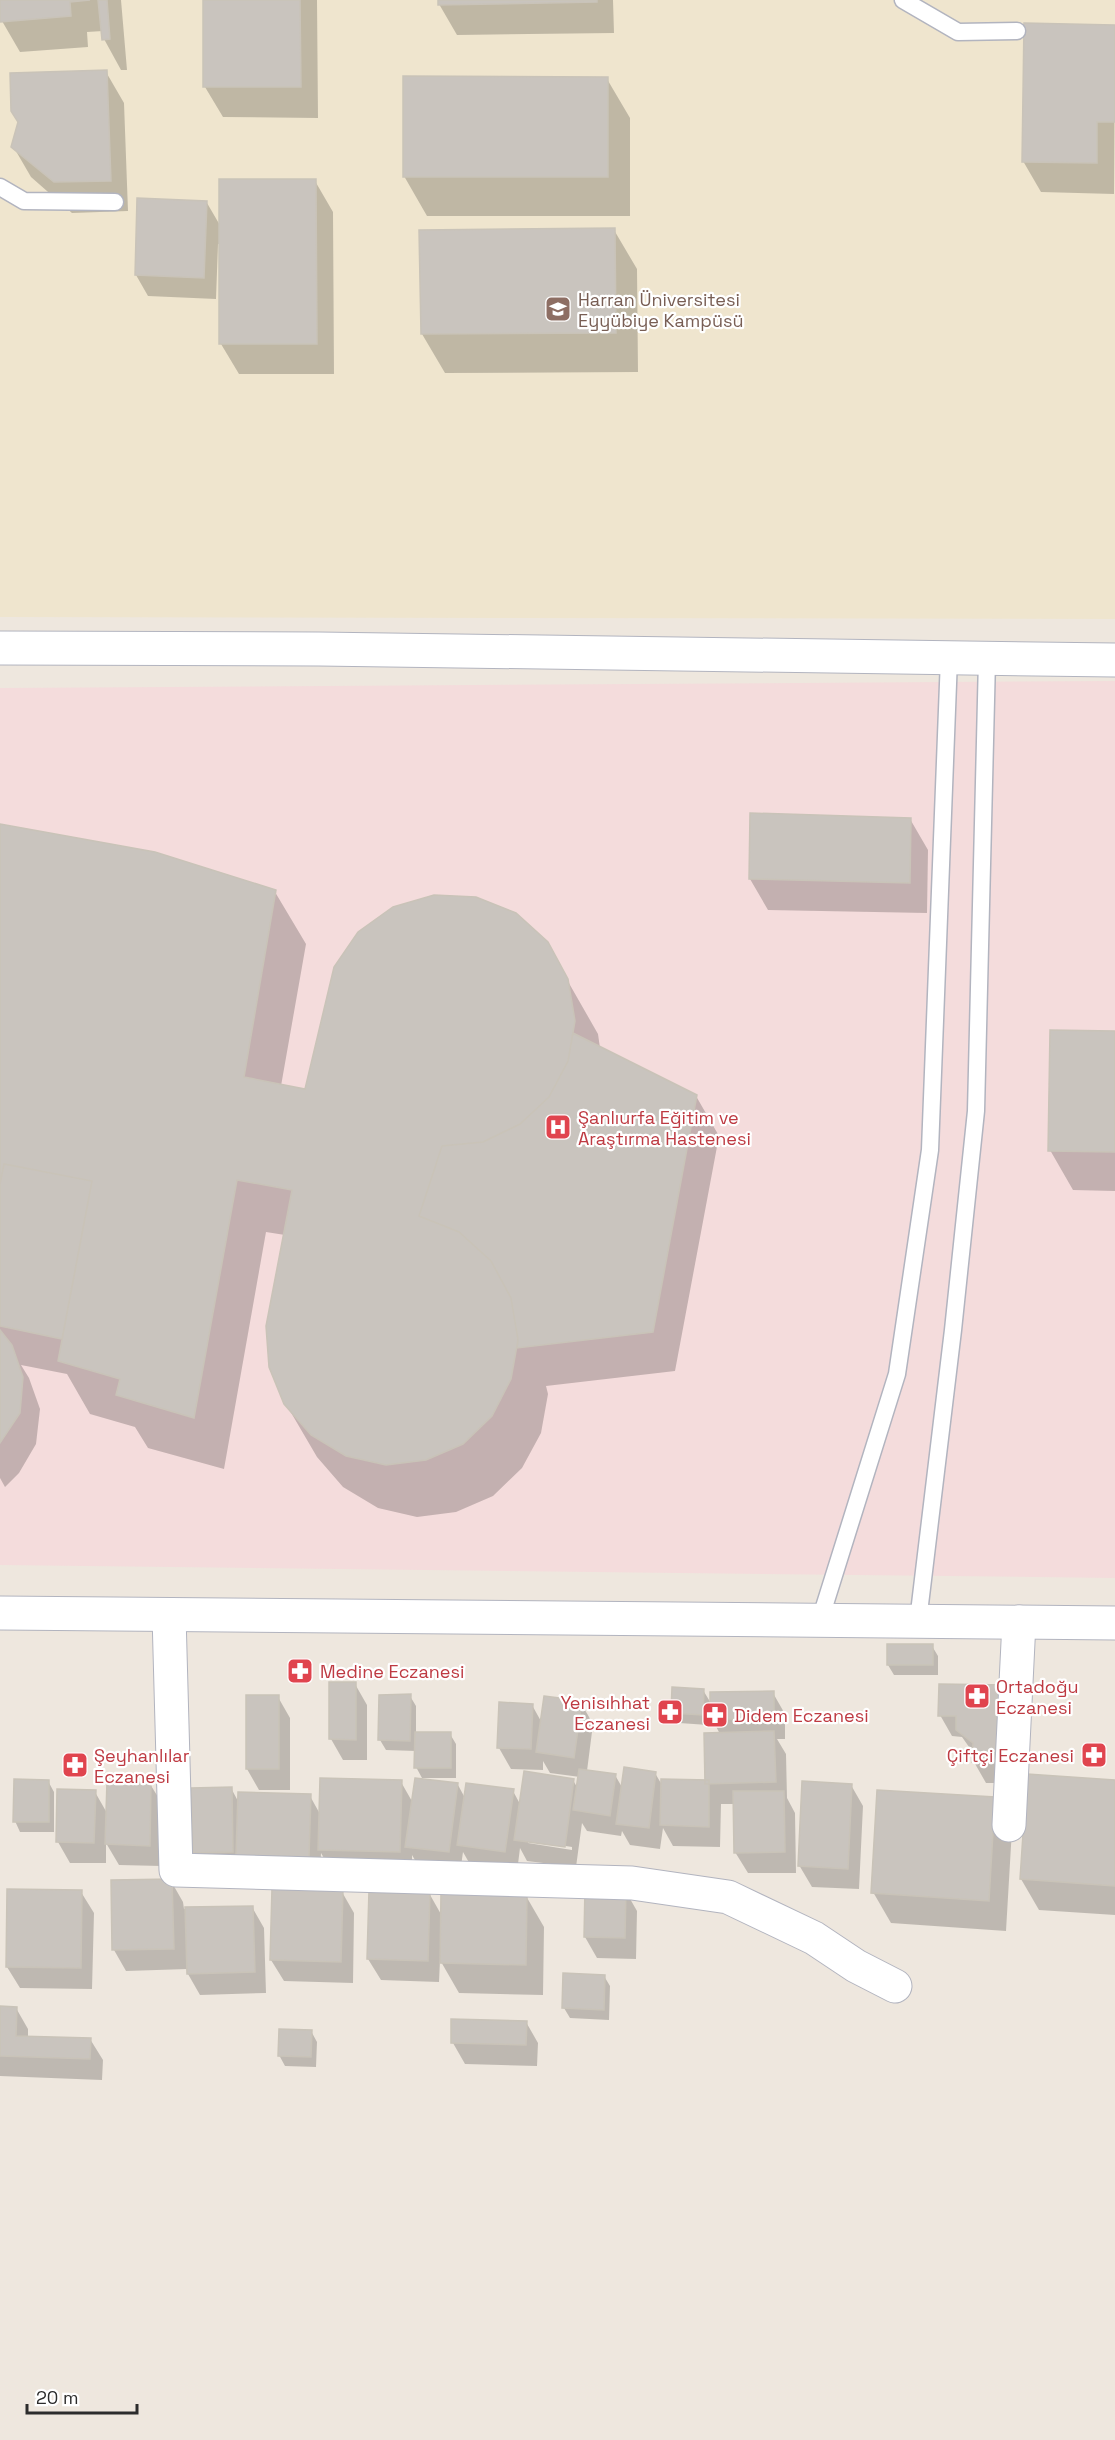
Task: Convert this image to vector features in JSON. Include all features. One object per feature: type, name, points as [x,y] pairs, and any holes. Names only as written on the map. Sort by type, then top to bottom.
[{"type":"street","points":[[0,648],[319,649],[1115,660]]},
{"type":"street","points":[[0,1613],[1115,1623]]},
{"type":"street","points":[[169,1616],[176,1870],[632,1883],[728,1897],[814,1938],[856,1966],[895,1986]]},
{"type":"street","points":[[1009,1825],[1019,1622]]},
{"type":"lane","points":[[903,0],[958,32],[1017,31]]},
{"type":"lane","points":[[0,187],[24,201],[115,202]]},
{"type":"lane","points":[[820,1620],[897,1374],[930,1150],[949,658]]},
{"type":"lane","points":[[918,1621],[953,1330],[976,1111],[987,658]]},
{"type":"shaded area","name":"Harran Üniversitesi Eyyübiye Kampüsü","points":[[0,0],[1115,0],[1115,619],[0,617]]},
{"type":"shaded area","name":"Şanlıurfa Eğitim ve Araştırma Hastenesi","points":[[1115,681],[1115,1578],[0,1565],[0,688]]},
{"type":"building","points":[[0,0],[90,0],[70,2],[71,16],[0,22]]},
{"type":"building","points":[[98,0],[107,0],[110,39],[102,40]]},
{"type":"building","points":[[203,0],[300,0],[301,87],[203,87]]},
{"type":"building","points":[[438,0],[597,0],[597,2],[438,5]]},
{"type":"building","points":[[1024,23],[1115,25],[1115,122],[1097,122],[1097,163],[1022,162]]},
{"type":"building","points":[[107,70],[111,181],[54,182],[11,147],[18,122],[11,111],[10,73]]},
{"type":"building","points":[[403,76],[608,77],[608,177],[403,177]]},
{"type":"building","points":[[219,179],[316,179],[317,344],[219,344]]},
{"type":"building","points":[[137,198],[207,201],[204,278],[135,275]]},
{"type":"building","points":[[615,228],[616,333],[421,334],[419,230]]},
{"type":"building","points":[[750,813],[911,818],[910,883],[749,879]]},
{"type":"building","points":[[0,824],[155,852],[276,890],[244,1077],[305,1089],[334,967],[358,932],[393,907],[434,895],[476,897],[516,913],[548,942],[568,979],[575,1021],[568,1061],[549,1097],[520,1124],[483,1142],[442,1146],[419,1216],[459,1232],[491,1261],[511,1298],[518,1340],[511,1379],[492,1416],[463,1444],[426,1460],[386,1465],[346,1456],[311,1435],[284,1404],[269,1367],[266,1326],[292,1190],[237,1180],[194,1418],[116,1395],[120,1379],[58,1361],[92,1181],[4,1164],[0,1184]]},
{"type":"building","points":[[1050,1030],[1115,1031],[1115,1152],[1048,1151]]},
{"type":"building","points":[[573,1033],[697,1095],[653,1332],[517,1348],[518,1340],[511,1298],[491,1261],[459,1232],[419,1216],[442,1146],[483,1142],[520,1124],[549,1097],[568,1061]]},
{"type":"building","points":[[4,1164],[92,1181],[62,1339],[0,1326],[0,1184]]},
{"type":"building","points":[[0,1330],[12,1345],[23,1377],[20,1413],[0,1443]]},
{"type":"building","points":[[887,1644],[933,1644],[933,1665],[887,1665]]},
{"type":"building","points":[[329,1682],[356,1682],[356,1740],[329,1739]]},
{"type":"building","points":[[939,1684],[1006,1685],[1005,1763],[972,1762],[973,1743],[956,1730],[956,1716],[938,1716]]},
{"type":"building","points":[[672,1687],[704,1689],[703,1715],[671,1713]]},
{"type":"building","points":[[774,1691],[774,1719],[710,1719],[710,1692]]},
{"type":"building","points":[[411,1694],[410,1741],[378,1740],[379,1695]]},
{"type":"building","points":[[246,1695],[279,1695],[279,1769],[246,1769]]},
{"type":"building","points":[[544,1696],[582,1701],[574,1758],[536,1752]]},
{"type":"building","points":[[499,1702],[533,1704],[531,1749],[497,1748]]},
{"type":"building","points":[[774,1731],[776,1782],[705,1784],[704,1733]]},
{"type":"building","points":[[415,1732],[451,1732],[451,1768],[414,1768]]},
{"type":"building","points":[[624,1767],[656,1772],[649,1828],[616,1824]]},
{"type":"building","points":[[579,1769],[616,1774],[610,1816],[573,1810]]},
{"type":"building","points":[[524,1771],[574,1779],[565,1847],[514,1840]]},
{"type":"building","points":[[1027,1774],[1115,1780],[1115,1886],[1020,1879]]},
{"type":"building","points":[[320,1778],[402,1780],[400,1852],[318,1850]]},
{"type":"building","points":[[415,1778],[458,1783],[449,1852],[405,1847]]},
{"type":"building","points":[[14,1779],[49,1780],[49,1822],[13,1822]]},
{"type":"building","points":[[661,1779],[709,1780],[709,1827],[660,1825]]},
{"type":"building","points":[[107,1781],[151,1783],[150,1846],[105,1844]]},
{"type":"building","points":[[802,1781],[852,1784],[848,1869],[798,1866]]},
{"type":"building","points":[[466,1783],[514,1789],[505,1852],[457,1845]]},
{"type":"building","points":[[232,1787],[233,1852],[193,1853],[191,1788]]},
{"type":"building","points":[[57,1789],[96,1790],[94,1843],[56,1842]]},
{"type":"building","points":[[877,1790],[995,1797],[989,1901],[871,1893]]},
{"type":"building","points":[[733,1791],[784,1791],[785,1852],[734,1853]]},
{"type":"building","points":[[238,1792],[311,1794],[309,1857],[236,1855]]},
{"type":"building","points":[[172,1879],[174,1949],[112,1950],[111,1880]]},
{"type":"building","points":[[585,1887],[626,1888],[625,1938],[584,1937]]},
{"type":"building","points":[[272,1888],[343,1890],[341,1962],[270,1960]]},
{"type":"building","points":[[7,1889],[82,1890],[81,1968],[6,1967]]},
{"type":"building","points":[[369,1890],[430,1892],[428,1961],[367,1959]]},
{"type":"building","points":[[441,1892],[527,1894],[526,1965],[440,1963]]},
{"type":"building","points":[[253,1906],[255,1972],[187,1974],[185,1907]]},
{"type":"building","points":[[563,1973],[605,1975],[604,2010],[562,2008]]},
{"type":"building","points":[[0,2006],[17,2007],[16,2036],[91,2038],[90,2059],[0,2056]]},
{"type":"building","points":[[451,2019],[527,2021],[526,2045],[451,2043]]},
{"type":"building","points":[[279,2029],[312,2030],[311,2057],[278,2056]]},
{"type":"place","name":"Harran Üniversitesi Eyyübiye Kampüsü","points":[[558,309]]},
{"type":"place","name":"Şanlıurfa Eğitim ve Araştırma Hastenesi","points":[[558,1127]]},
{"type":"place","name":"Medine Eczanesi","points":[[300,1671]]},
{"type":"place","name":"Ortadoğu Eczanesi","points":[[977,1696]]},
{"type":"place","name":"Yenisıhhat Eczanesi","points":[[670,1712]]},
{"type":"place","name":"Didem Eczanesi","points":[[715,1715]]},
{"type":"place","name":"Çiftçi Eczanesi","points":[[1094,1755]]},
{"type":"place","name":"Şeyhanlılar Eczanesi","points":[[75,1765]]}]
